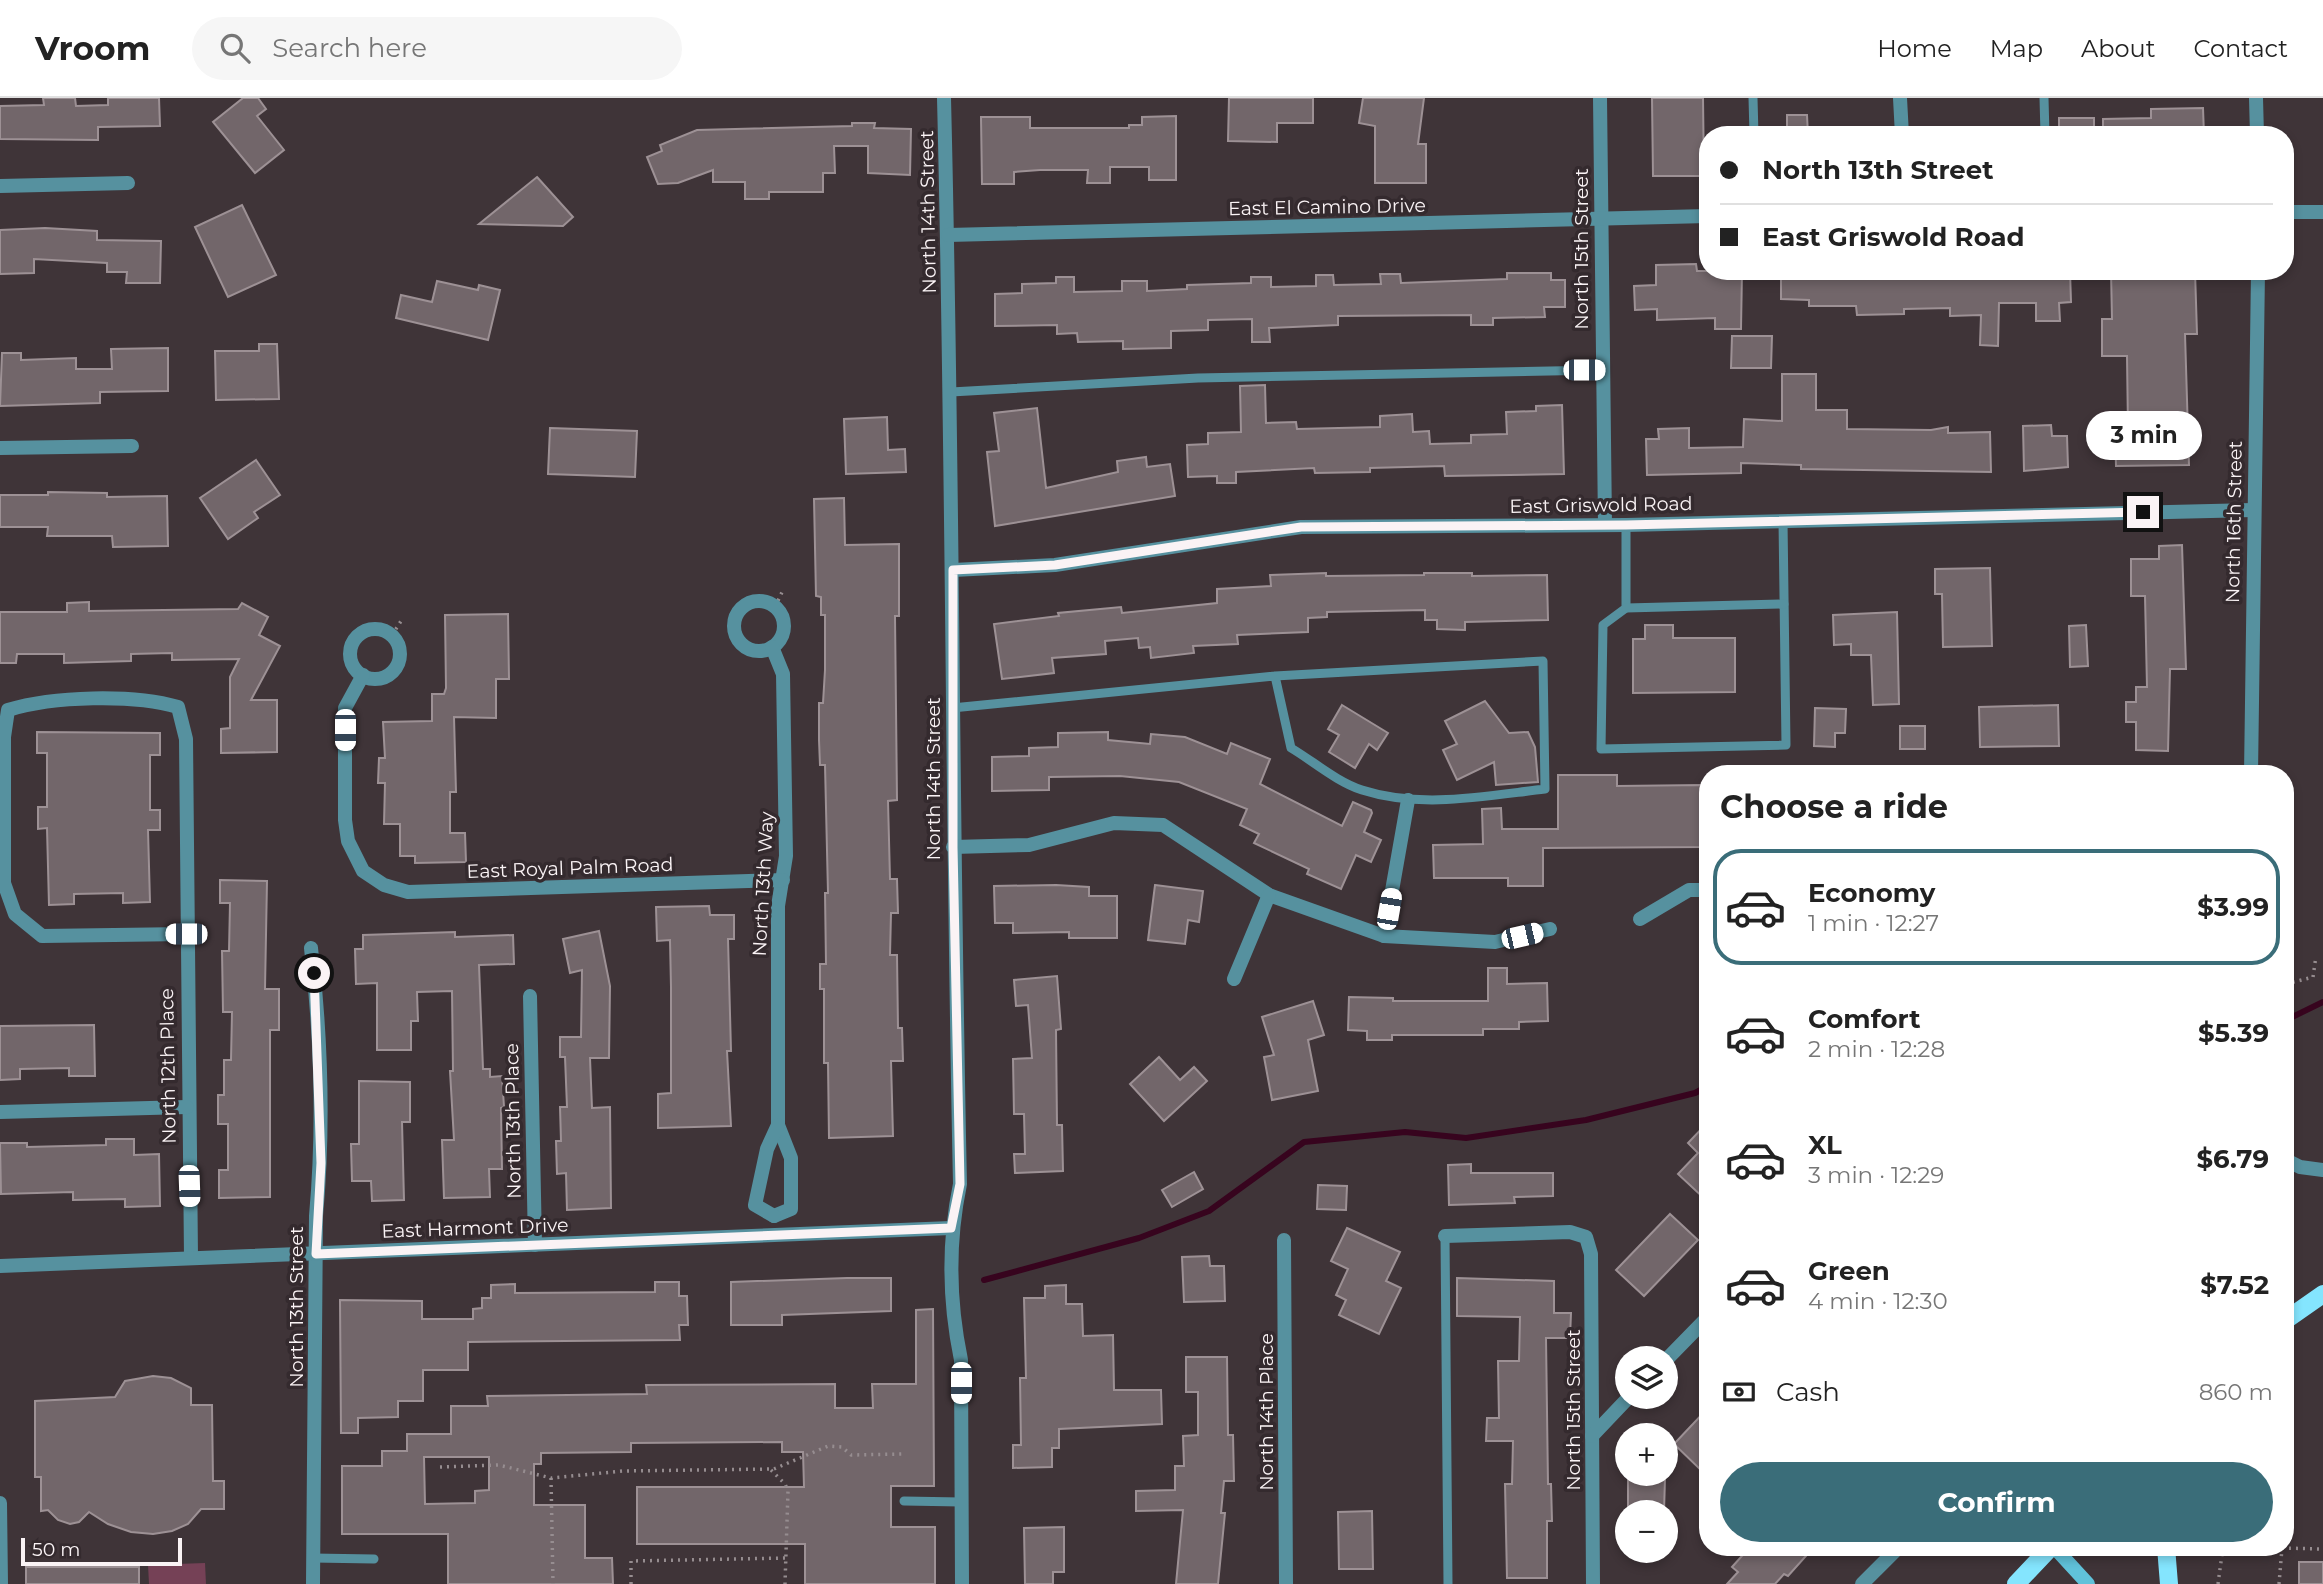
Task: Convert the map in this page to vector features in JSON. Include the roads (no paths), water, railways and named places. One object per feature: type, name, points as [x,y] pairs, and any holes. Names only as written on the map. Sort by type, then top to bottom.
[{"type":"main road","points":[[2294,1314],[2323,1294]]},
{"type":"main road","points":[[2016,1584],[2044,1556]]},
{"type":"main road","points":[[2062,1556],[2088,1584]]},
{"type":"main road","points":[[2167,1556],[2169,1584]]},
{"type":"street","name":"North 14th Street","points":[[944,98],[951,392],[953,847],[960,1184],[951,1228],[954,1327],[961,1360],[962,1584]]},
{"type":"street","name":"North 15th Street","points":[[1600,98],[1601,370],[1605,525]]},
{"type":"street","points":[[1900,98],[1902,126]]},
{"type":"street","points":[[2256,98],[2257,126]]},
{"type":"street","points":[[0,186],[128,183]]},
{"type":"street","points":[[2294,212],[2323,212]]},
{"type":"street","name":"East El Camino Drive","points":[[947,235],[1699,216]]},
{"type":"street","name":"North 16th Street","points":[[2251,765],[2258,280]]},
{"type":"street","points":[[0,448],[132,446]]},
{"type":"street","name":"East Griswold Road","points":[[953,570],[1055,565],[1301,527],[1626,525],[2253,510]]},
{"type":"street","points":[[760,600],[775,607],[784,627],[782,635],[772,647],[757,650],[743,645],[733,624],[739,609],[760,600]]},
{"type":"street","points":[[373,629],[392,635],[400,652],[397,667],[385,677],[363,676],[356,670],[350,656],[354,641],[373,629]]},
{"type":"street","name":"North 13th Way","points":[[772,647],[783,674],[786,856],[778,906],[778,1125],[791,1158],[791,1209],[774,1216],[755,1205],[767,1149],[778,1125]]},
{"type":"street","name":"East Royal Palm Road","points":[[363,676],[345,708],[345,820],[348,841],[363,871],[384,885],[408,892],[782,880]]},
{"type":"street","name":"North 12th Place","points":[[186,934],[42,936],[15,914],[4,883],[4,737],[8,710],[36,702],[152,699],[178,706],[186,739],[187,1107],[191,1258]]},
{"type":"street","points":[[1384,936],[1408,800]]},
{"type":"street","points":[[953,847],[1028,845],[1114,823],[1163,825],[1269,895],[1384,936],[1495,942],[1549,929]]},
{"type":"street","points":[[1640,919],[1689,890],[1699,890]]},
{"type":"street","points":[[1234,979],[1269,895]]},
{"type":"street","name":"North 13th Street","points":[[311,947],[317,999],[320,1149],[316,1254],[313,1584]]},
{"type":"street","name":"North 13th Place","points":[[530,996],[535,1245]]},
{"type":"street","points":[[0,1112],[187,1107]]},
{"type":"street","points":[[2294,1164],[2323,1170]]},
{"type":"street","points":[[774,1216],[774,1237]]},
{"type":"street","name":"East Harmont Drive","points":[[0,1266],[951,1228]]},
{"type":"street","name":"North 15th Street","points":[[1445,1236],[1570,1232],[1586,1237],[1591,1254],[1594,1584]]},
{"type":"street","name":"North 14th Place","points":[[1284,1240],[1286,1584]]},
{"type":"street","points":[[1678,1348],[1699,1326]]},
{"type":"street","points":[[1592,1436],[1618,1409]]},
{"type":"street","points":[[0,1503],[1,1584]]},
{"type":"street","points":[[1862,1584],[1890,1556]]},
{"type":"lane","points":[[1753,98],[1754,126]]},
{"type":"lane","points":[[2044,98],[2045,126]]},
{"type":"lane","points":[[951,392],[1198,378],[1601,370]]},
{"type":"lane","points":[[1783,521],[1786,745],[1601,749],[1603,625],[1626,608],[1784,604]]},
{"type":"lane","points":[[1626,525],[1626,608]]},
{"type":"lane","points":[[952,708],[1275,676],[1543,661],[1545,789],[1458,799],[1408,800],[1359,789],[1291,748],[1275,676]]},
{"type":"lane","points":[[1445,1236],[1448,1584]]},
{"type":"lane","points":[[904,1501],[961,1502]]},
{"type":"lane","points":[[313,1558],[374,1559]]},
{"type":"waterway","points":[[2294,1016],[2323,1002]]},
{"type":"waterway","points":[[984,1280],[1139,1238],[1209,1211],[1304,1142],[1405,1132],[1466,1138],[1586,1120],[1699,1091]]}]
